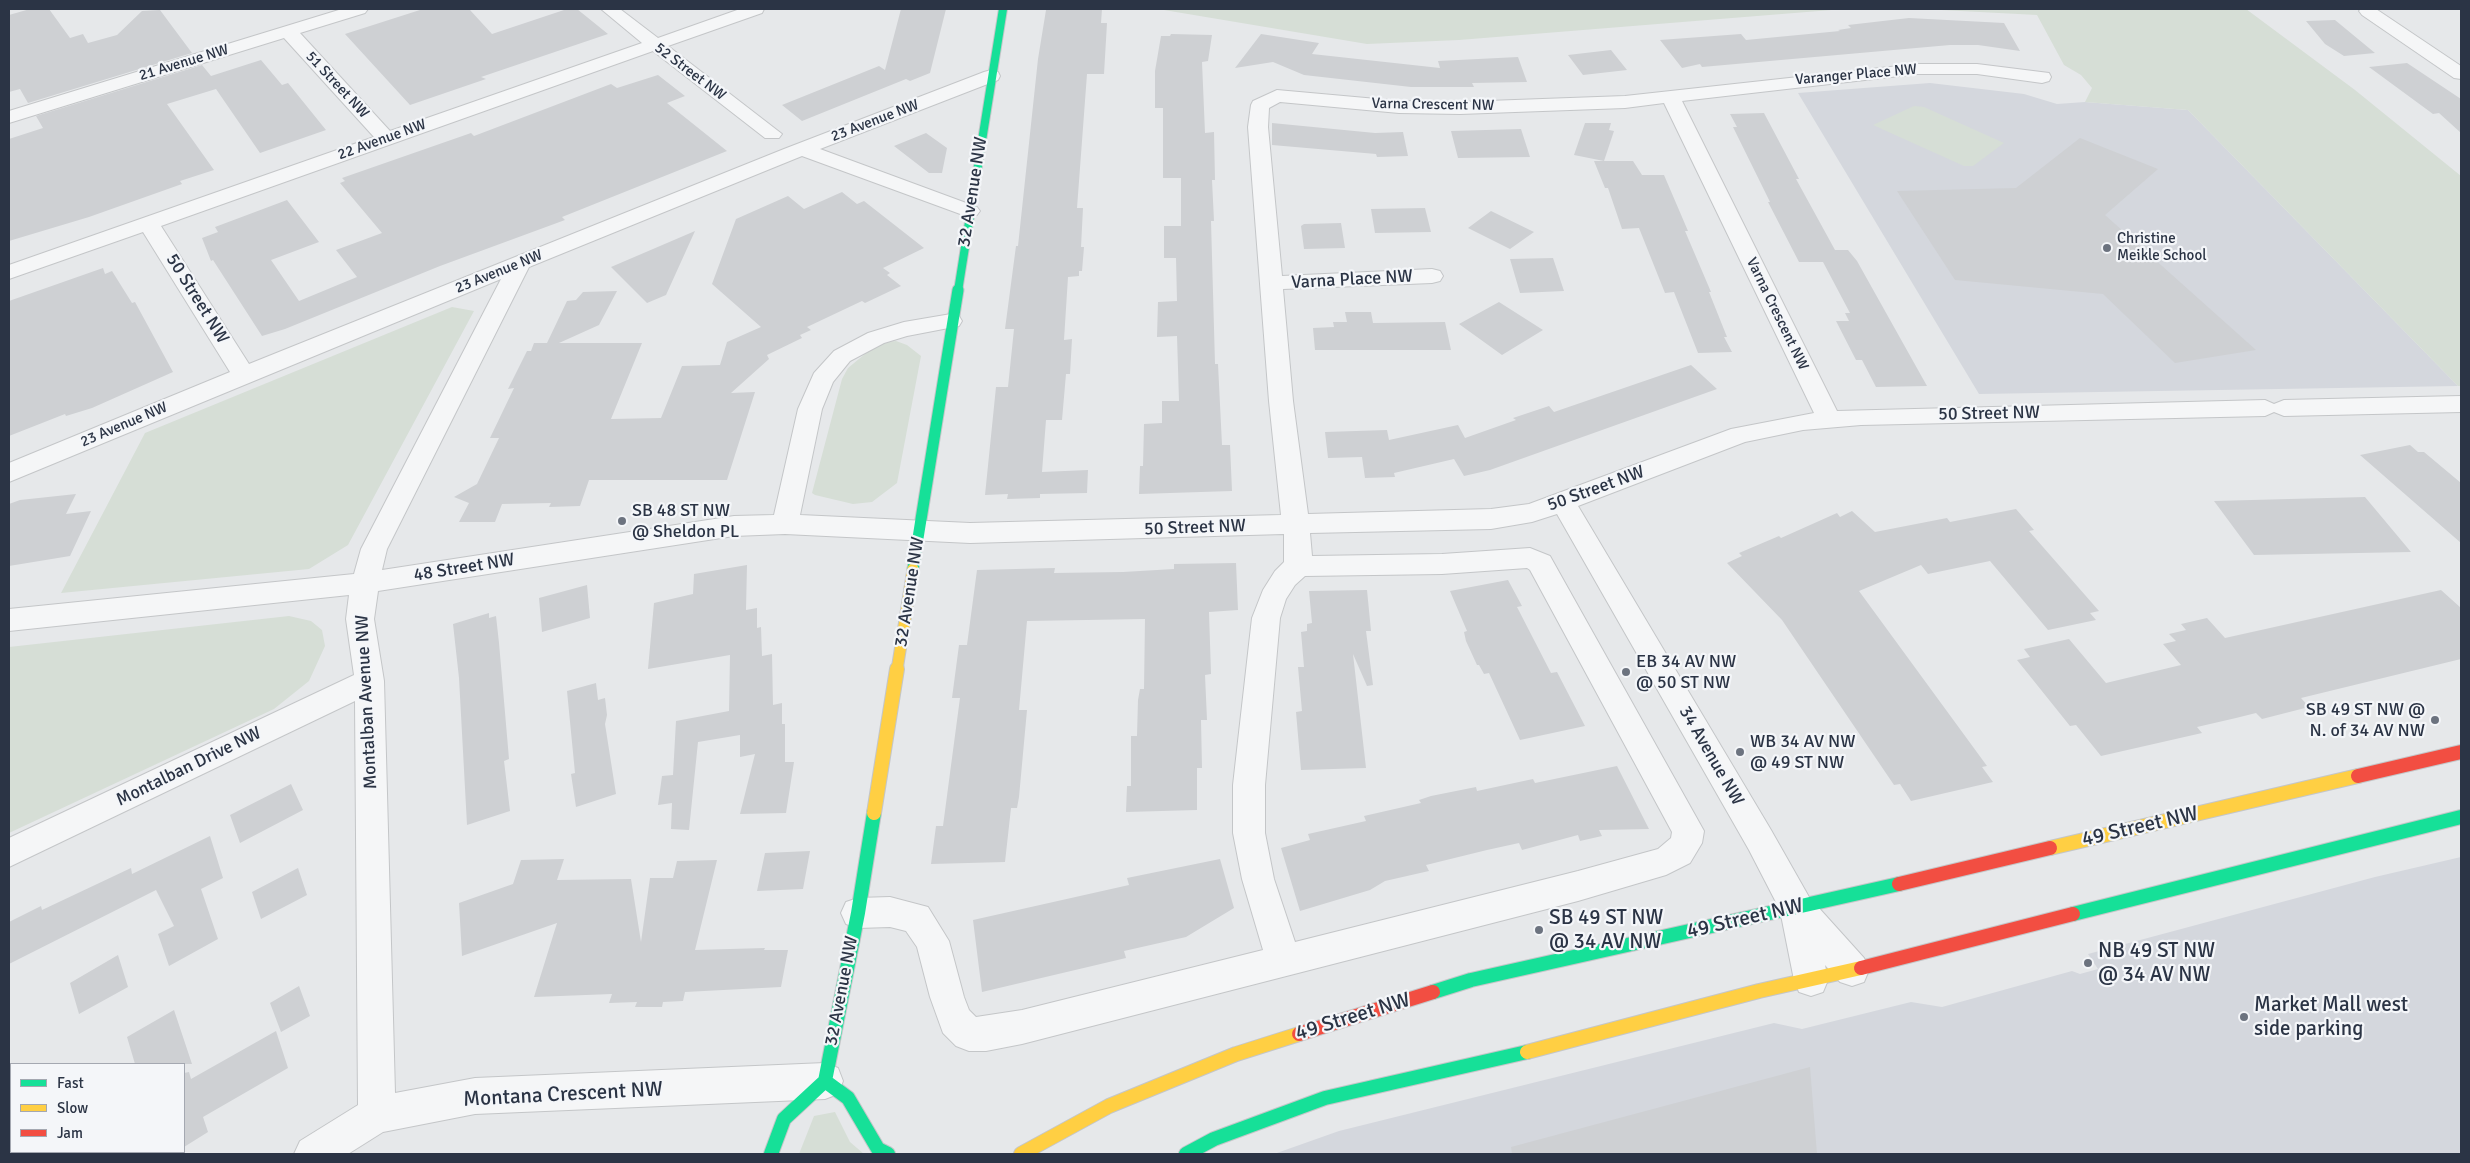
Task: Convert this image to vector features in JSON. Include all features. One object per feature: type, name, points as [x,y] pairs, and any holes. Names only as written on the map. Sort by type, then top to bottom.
[{"type":"street","name":"21 Avenue NW","points":[[9,117],[359,9]]},
{"type":"street","name":"52 Street NW","points":[[609,9],[772,134]]},
{"type":"street","name":"22 Avenue NW","points":[[9,272],[756,9]]},
{"type":"street","name":"32 Avenue NW","points":[[825,1081],[858,913],[920,531],[951,322],[1003,9]]},
{"type":"street","points":[[2368,12],[2461,74]]},
{"type":"street","name":"51 Street NW","points":[[288,31],[386,138]]},
{"type":"street","name":"Varanger Place NW","points":[[1670,96],[1916,69],[1977,69],[2042,77]]},
{"type":"street","name":"23 Avenue NW","points":[[9,473],[244,374],[802,149],[992,76]]},
{"type":"street","name":"Varna Crescent NW","points":[[1298,566],[1298,543],[1281,401],[1258,127],[1260,105],[1277,96],[1400,107],[1460,108],[1626,102],[1670,96],[1829,419]]},
{"type":"street","points":[[802,149],[970,211]]},
{"type":"street","name":"50 Street NW","points":[[149,224],[244,374]]},
{"type":"street","name":"Montalban Avenue NW","points":[[377,1116],[369,681],[360,619],[365,583],[374,549],[519,264]]},
{"type":"street","name":"Varna Place NW","points":[[1272,283],[1432,276]]},
{"type":"street","points":[[785,524],[810,409],[822,379],[842,356],[876,338],[904,329],[951,322]]},
{"type":"street","name":"50 Street NW","points":[[920,531],[970,533],[1104,531],[1491,519],[1532,513],[1740,436],[1804,422],[1829,419],[2461,404]]},
{"type":"street","name":"34 Avenue NW","points":[[1563,502],[1760,840],[1797,908],[1852,970]]},
{"type":"street","name":"48 Street NW","points":[[9,620],[365,583],[734,526],[785,524],[920,531]]},
{"type":"street","points":[[858,913],[890,912],[916,918],[932,941],[947,997],[956,1022],[969,1034],[986,1034],[1022,1027],[1284,961],[1578,886],[1666,861],[1680,853],[1686,842],[1688,831],[1540,564],[1530,558],[1442,564],[1298,566],[1285,578],[1273,597],[1266,618],[1249,785],[1249,833],[1252,858],[1284,961]]},
{"type":"street","name":"Montalban Drive NW","points":[[9,853],[369,681]]},
{"type":"street","name":"49 Street NW","points":[[1021,1154],[1109,1106],[1236,1054],[1471,980],[1797,908],[2461,752]]},
{"type":"street","points":[[1186,1154],[1214,1139],[1325,1098],[1498,1060],[1749,994],[1852,970],[2461,817]]},
{"type":"street","name":"34 Avenue NW","points":[[1797,908],[1811,980]]},
{"type":"street","points":[[771,1154],[784,1119],[825,1081],[848,1098],[878,1149],[888,1154]]},
{"type":"street","name":"Montana Crescent NW","points":[[313,1154],[377,1116],[475,1096],[825,1081]]},
{"type":"shaded area","points":[[1158,9],[1844,9],[1459,40],[1367,44]]},
{"type":"shaded area","points":[[1922,9],[2246,9],[2355,90],[2461,176],[2461,386],[2458,386],[2188,110],[2085,102],[2092,88],[2081,75],[2064,65],[2037,15]]},
{"type":"shaded area","name":"Christine Meikle School","points":[[1930,83],[2024,94],[2057,104],[2085,102],[2188,110],[2458,386],[1979,394],[1798,93]]},
{"type":"shaded area","points":[[1914,106],[1924,107],[2004,143],[1973,166],[1964,166],[1873,125]]},
{"type":"shaded area","points":[[452,307],[474,311],[348,545],[309,569],[61,593],[145,433]]},
{"type":"shaded area","points":[[896,341],[907,345],[921,356],[897,483],[872,502],[853,504],[815,495],[812,493],[842,379],[848,368],[871,349],[884,342]]},
{"type":"shaded area","points":[[289,616],[311,621],[322,630],[325,646],[309,681],[274,709],[9,833],[9,647]]},
{"type":"shaded area","points":[[2461,857],[2461,1154],[1274,1154],[1339,1131],[1774,1023],[1802,1029],[1911,1002],[1942,1007],[2072,971],[2080,974],[2098,969],[2088,954],[2375,877]]},
{"type":"shaded area","points":[[835,1112],[850,1142],[864,1154],[799,1154],[814,1116]]},
{"type":"building","points":[[30,9],[49,9],[70,38],[83,34],[88,43],[117,35],[142,11],[160,10],[192,53],[28,103],[20,89],[9,92],[9,15]]},
{"type":"building","points":[[423,9],[470,10],[492,34],[567,9],[577,9],[608,34],[481,77],[486,79],[410,105],[345,34]]},
{"type":"building","points":[[901,9],[946,9],[930,73],[910,81],[906,79],[802,121],[782,105],[879,66],[885,70]]},
{"type":"building","points":[[1102,9],[1101,23],[1107,23],[1104,74],[1087,74],[1077,208],[1083,208],[1081,247],[1084,247],[1082,271],[1079,271],[1079,276],[1068,277],[1064,340],[1072,339],[1070,374],[1066,374],[1062,420],[1046,420],[1042,472],[1088,470],[1087,493],[1040,494],[1040,498],[1007,499],[1008,494],[985,495],[996,387],[1008,387],[1014,329],[1005,329],[1016,246],[1018,246],[1038,59],[1046,10]]},
{"type":"building","points":[[1909,18],[2004,23],[2020,51],[1978,45],[1950,45],[1702,67],[1700,64],[1682,68],[1660,40],[1741,34],[1746,40],[1840,31],[1838,30],[1851,28],[1848,25]]},
{"type":"building","points":[[2335,20],[2375,53],[2344,56],[2325,44],[2306,21]]},
{"type":"building","points":[[1171,34],[1212,35],[1208,61],[1202,62],[1205,133],[1214,132],[1215,180],[1212,180],[1214,221],[1211,221],[1215,364],[1218,364],[1222,445],[1230,445],[1232,491],[1139,494],[1140,466],[1143,466],[1144,424],[1162,423],[1162,401],[1179,401],[1177,336],[1157,337],[1158,302],[1177,301],[1176,258],[1164,258],[1164,226],[1181,226],[1181,178],[1163,178],[1163,108],[1155,108],[1155,71],[1161,36],[1170,36]]},
{"type":"building","points":[[1261,34],[1319,43],[1312,54],[1440,68],[1438,61],[1518,57],[1527,82],[1472,83],[1474,87],[1411,87],[1304,75],[1273,62],[1235,68]]},
{"type":"building","points":[[1611,50],[1627,70],[1583,75],[1568,55]]},
{"type":"building","points":[[261,60],[282,85],[288,83],[326,130],[260,153],[216,89],[167,104],[214,170],[180,181],[182,184],[89,217],[9,241],[9,139],[43,128],[36,116],[202,65],[211,76]]},
{"type":"building","points":[[2407,63],[2461,99],[2461,133],[2439,113],[2433,114],[2369,67]]},
{"type":"building","points":[[658,75],[685,96],[667,103],[727,151],[562,217],[565,220],[440,266],[285,329],[262,336],[213,260],[211,261],[202,238],[218,232],[215,227],[287,200],[319,242],[271,260],[299,301],[357,277],[336,250],[382,233],[340,183],[345,181],[342,178],[471,133],[474,136],[611,84],[617,88]]},
{"type":"building","points":[[1764,113],[1799,179],[1796,179],[1835,250],[1848,250],[1857,261],[1927,386],[1876,387],[1862,360],[1856,360],[1836,321],[1849,321],[1845,313],[1850,313],[1823,262],[1799,262],[1733,127],[1737,127],[1730,114]]},
{"type":"building","points":[[1272,123],[1375,133],[1403,132],[1408,156],[1377,157],[1376,154],[1272,145]]},
{"type":"building","points":[[1585,123],[1611,123],[1609,130],[1614,131],[1604,161],[1574,155]]},
{"type":"building","points":[[1521,129],[1530,157],[1458,158],[1451,131]]},
{"type":"building","points":[[926,133],[947,148],[942,173],[929,173],[894,146]]},
{"type":"building","points":[[2080,138],[2158,169],[2105,215],[2256,350],[2175,363],[2103,294],[1955,280],[1897,191],[2016,188]]},
{"type":"building","points":[[1594,161],[1633,161],[1642,175],[1664,175],[1688,231],[1685,231],[1711,292],[1709,292],[1727,337],[1724,337],[1732,352],[1698,353],[1674,292],[1665,293],[1639,228],[1622,229],[1608,188],[1605,188]]},
{"type":"building","points":[[842,192],[857,204],[864,201],[924,248],[883,268],[890,273],[887,275],[901,286],[865,303],[862,301],[807,327],[811,330],[800,335],[802,338],[767,355],[769,359],[731,393],[755,392],[727,480],[589,480],[580,506],[549,507],[551,503],[502,504],[495,522],[459,522],[469,503],[454,497],[477,484],[499,438],[490,438],[514,388],[508,389],[527,351],[531,351],[534,343],[547,343],[567,301],[576,300],[583,292],[617,291],[599,325],[559,343],[642,343],[611,419],[661,418],[682,366],[720,365],[727,342],[761,327],[712,284],[736,219],[788,196],[804,209]]},
{"type":"building","points":[[1425,208],[1431,232],[1375,233],[1371,209]]},
{"type":"building","points":[[1491,211],[1534,232],[1510,249],[1468,228]]},
{"type":"building","points":[[1341,223],[1345,248],[1304,249],[1301,226],[1304,224]]},
{"type":"building","points":[[695,231],[666,295],[647,303],[611,267]]},
{"type":"building","points":[[1553,258],[1564,291],[1520,293],[1510,259]]},
{"type":"building","points":[[103,268],[105,274],[112,271],[132,303],[135,302],[173,372],[92,408],[66,416],[65,414],[9,436],[9,301]]},
{"type":"building","points":[[1499,302],[1543,330],[1502,355],[1459,324]]},
{"type":"building","points":[[1345,312],[1371,312],[1373,323],[1445,322],[1451,350],[1315,350],[1313,328],[1334,327],[1333,322],[1347,322]]},
{"type":"building","points":[[1691,365],[1717,389],[1490,470],[1464,476],[1454,459],[1394,473],[1395,477],[1365,478],[1362,457],[1328,458],[1325,432],[1387,430],[1389,440],[1458,425],[1465,438],[1516,420],[1513,418],[1549,406],[1554,412]]},
{"type":"building","points":[[2410,445],[2418,452],[2424,452],[2461,483],[2461,543],[2360,455]]},
{"type":"building","points":[[76,494],[66,514],[91,511],[70,556],[9,566],[9,504],[20,500]]},
{"type":"building","points":[[2365,497],[2411,552],[2254,555],[2214,501]]},
{"type":"building","points":[[2016,509],[2034,530],[2029,531],[2099,611],[2090,613],[2096,620],[2048,630],[1990,561],[1928,574],[1921,565],[1859,591],[1987,766],[1982,767],[1993,782],[1911,801],[1900,784],[1894,785],[1782,620],[1727,563],[1742,556],[1739,553],[1779,536],[1781,538],[1837,513],[1840,517],[1852,511],[1875,532],[1947,518],[1950,522]]},
{"type":"building","points":[[1236,563],[1238,610],[1209,612],[1211,674],[1205,675],[1207,720],[1201,720],[1202,768],[1197,768],[1197,810],[1126,812],[1127,786],[1131,786],[1131,736],[1137,736],[1138,700],[1140,689],[1144,689],[1145,619],[1027,621],[1019,710],[1027,710],[1019,797],[1017,808],[1011,808],[1005,862],[931,864],[936,826],[943,826],[960,698],[952,698],[959,645],[967,645],[977,570],[1055,568],[1054,573],[1123,572],[1174,569],[1174,564]]},
{"type":"building","points":[[747,565],[746,610],[757,608],[757,628],[761,627],[762,656],[772,654],[773,705],[782,703],[782,724],[785,724],[785,762],[794,762],[786,813],[740,814],[755,754],[740,757],[740,735],[698,742],[689,830],[671,829],[672,803],[658,805],[662,776],[673,775],[676,721],[729,711],[730,655],[648,669],[654,603],[693,594],[694,574]]},
{"type":"building","points":[[1508,580],[1522,606],[1517,607],[1551,673],[1557,672],[1585,726],[1520,740],[1489,673],[1484,674],[1479,665],[1477,665],[1466,641],[1464,632],[1467,631],[1450,591]]},
{"type":"building","points":[[587,585],[590,618],[542,632],[539,598]]},
{"type":"building","points":[[1367,590],[1371,631],[1366,631],[1373,685],[1367,686],[1353,654],[1366,768],[1301,770],[1296,712],[1302,711],[1298,667],[1304,667],[1301,632],[1307,631],[1307,624],[1312,623],[1309,591]]},
{"type":"building","points":[[2441,590],[2461,608],[2461,659],[2301,698],[2309,707],[2262,719],[2256,713],[2197,727],[2202,733],[2101,756],[2076,725],[2070,726],[2017,660],[2030,657],[2024,649],[2069,639],[2106,683],[2181,665],[2163,644],[2176,641],[2169,634],[2186,630],[2181,624],[2207,618],[2225,638]]},
{"type":"building","points":[[489,613],[489,618],[496,616],[499,643],[509,759],[504,761],[510,811],[467,825],[459,678],[453,624]]},
{"type":"building","points":[[596,683],[598,700],[605,698],[607,715],[605,724],[616,794],[576,807],[571,774],[575,773],[567,691]]},
{"type":"building","points":[[1617,766],[1649,829],[1599,830],[1602,836],[1580,841],[1578,835],[1522,850],[1519,843],[1487,850],[1426,865],[1429,871],[1385,881],[1370,890],[1300,911],[1281,848],[1310,840],[1308,834],[1366,821],[1364,816],[1421,803],[1419,800],[1431,796],[1476,787],[1477,791],[1533,779],[1535,783]]},
{"type":"building","points":[[291,784],[303,810],[240,843],[230,815]]},
{"type":"building","points":[[210,836],[223,878],[201,889],[218,939],[169,966],[158,934],[174,926],[156,890],[9,964],[9,922],[41,906],[42,910],[131,868],[132,874]]},
{"type":"building","points":[[810,851],[803,889],[757,891],[765,853]]},
{"type":"building","points":[[564,859],[557,880],[631,879],[641,942],[650,878],[673,878],[677,861],[717,860],[695,950],[765,948],[764,950],[788,950],[781,987],[685,992],[683,1001],[663,1002],[662,1007],[635,1007],[637,1002],[609,1003],[612,994],[534,997],[557,923],[462,956],[459,903],[513,884],[521,860]]},
{"type":"building","points":[[1220,859],[1234,908],[1186,937],[1124,951],[1126,958],[982,992],[973,920],[1129,885],[1127,878]]},
{"type":"building","points":[[298,868],[307,895],[261,919],[252,892]]},
{"type":"building","points":[[118,955],[128,987],[79,1014],[70,983]]},
{"type":"building","points":[[299,986],[310,1016],[281,1032],[270,1003]]},
{"type":"building","points":[[174,1010],[192,1064],[135,1063],[127,1037]]},
{"type":"building","points":[[276,1031],[288,1068],[203,1117],[208,1132],[185,1146],[185,1073],[189,1072],[191,1079]]},
{"type":"building","points":[[1810,1067],[1817,1154],[1512,1154],[1511,1147]]},
{"type":"traffic: fast","points":[[913,569],[1003,9]]},
{"type":"traffic: fast","points":[[771,1154],[784,1119],[825,1081],[858,913],[874,813]]},
{"type":"traffic: fast","points":[[2073,914],[2461,817]]},
{"type":"traffic: fast","points":[[1433,992],[1471,980],[1899,884]]},
{"type":"traffic: fast","points":[[1186,1154],[1214,1139],[1325,1098],[1527,1052]]},
{"type":"traffic: fast","points":[[825,1081],[848,1098],[878,1149],[888,1154]]},
{"type":"traffic: slow","points":[[874,813],[913,569]]},
{"type":"traffic: slow","points":[[2050,848],[2358,776]]},
{"type":"traffic: slow","points":[[1527,1052],[1759,991],[1861,968]]},
{"type":"traffic: slow","points":[[1021,1154],[1109,1106],[1236,1054],[1299,1034]]},
{"type":"traffic: jam","points":[[2358,776],[2461,752]]},
{"type":"traffic: jam","points":[[1899,884],[2050,848]]},
{"type":"traffic: jam","points":[[1861,968],[2073,914]]},
{"type":"traffic: jam","points":[[1299,1034],[1433,992]]},
{"type":"place","name":"Christine Meikle School","points":[[2107,248]]},
{"type":"place","name":"SB 48 ST NW @ Sheldon PL","points":[[622,521]]},
{"type":"place","name":"EB 34 AV NW @ 50 ST NW","points":[[1626,672]]},
{"type":"place","name":"SB 49 ST NW @ N. of 34 AV NW","points":[[2435,720]]},
{"type":"place","name":"WB 34 AV NW @ 49 ST NW","points":[[1740,752]]},
{"type":"place","name":"SB 49 ST NW @ 34 AV NW","points":[[1539,930]]},
{"type":"place","name":"NB 49 ST NW @ 34 AV NW","points":[[2088,963]]},
{"type":"place","name":"Market Mall west side parking","points":[[2244,1017]]}]
